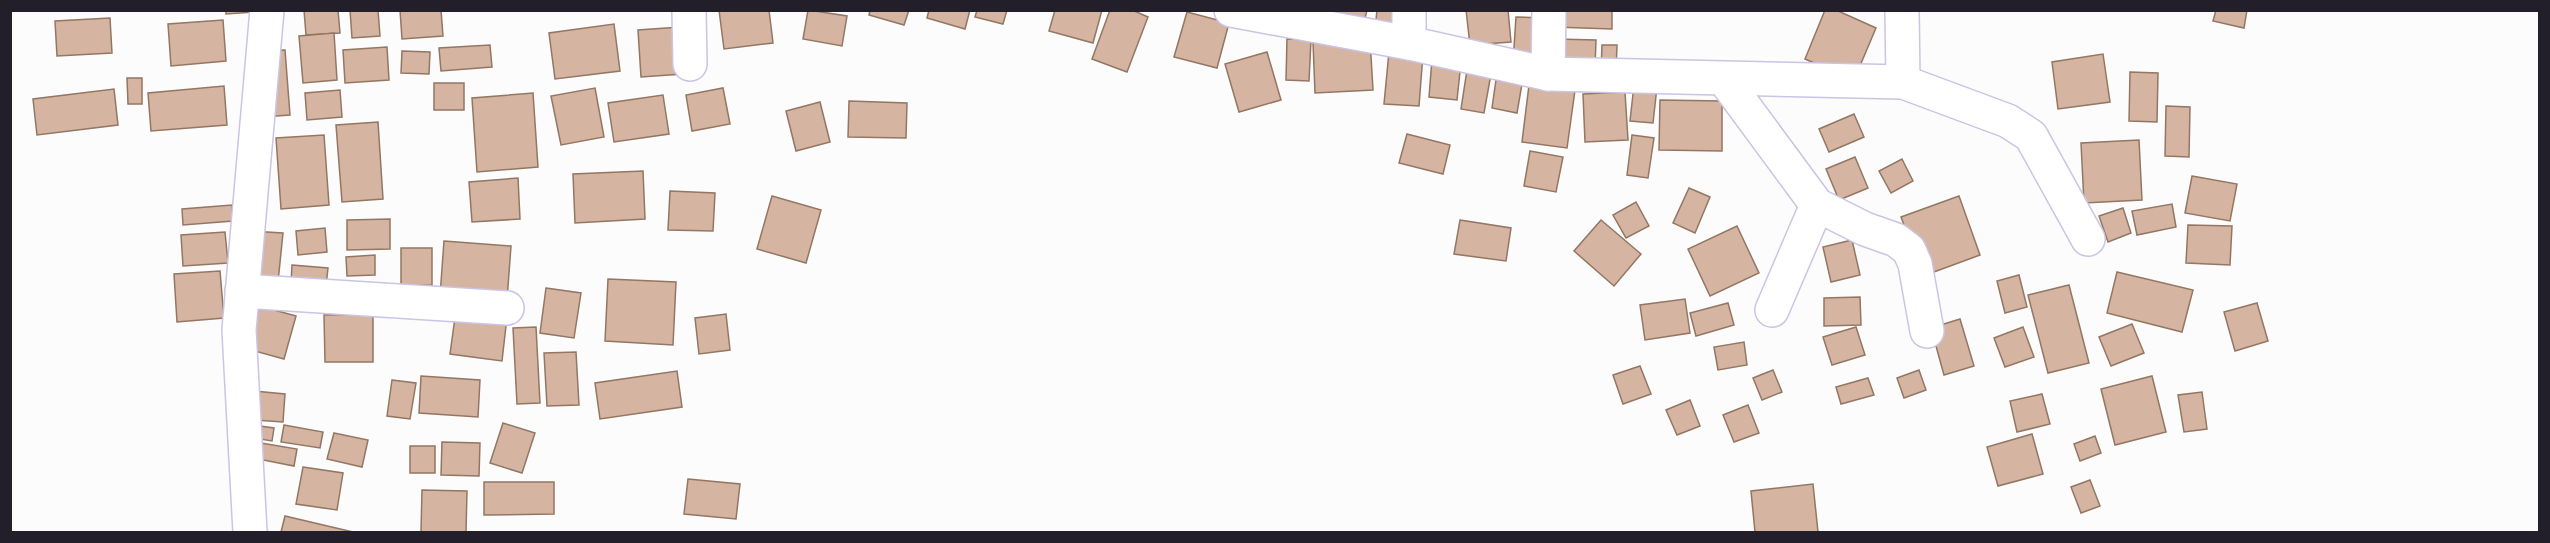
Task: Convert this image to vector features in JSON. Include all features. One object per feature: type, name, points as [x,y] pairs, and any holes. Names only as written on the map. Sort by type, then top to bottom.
[{"type":"street","points":[[250,532],[239,330],[267,10]]},
{"type":"street","points":[[689,10],[690,64]]},
{"type":"street","points":[[1231,10],[1409,43],[1548,74],[1904,82],[2008,121],[2031,135],[2088,239]]},
{"type":"street","points":[[1409,10],[1409,43]]},
{"type":"street","points":[[1548,74],[1549,10]]},
{"type":"street","points":[[1902,10],[1904,82]]},
{"type":"street","points":[[1724,79],[1817,205],[1865,229],[1896,240],[1909,250],[1915,264],[1926,331]]},
{"type":"street","points":[[1772,310],[1817,205]]},
{"type":"street","points":[[242,291],[507,308]]},
{"type":"building","points":[[226,10],[254,10],[254,12],[226,14]]},
{"type":"building","points":[[304,10],[338,10],[340,33],[306,35]]},
{"type":"building","points":[[350,10],[378,10],[380,36],[352,38]]},
{"type":"building","points":[[400,10],[441,10],[443,36],[402,39]]},
{"type":"building","points":[[719,10],[769,10],[773,43],[724,49]]},
{"type":"building","points":[[808,10],[847,16],[842,46],[803,39]]},
{"type":"building","points":[[870,10],[909,10],[904,25],[869,15]]},
{"type":"building","points":[[929,10],[970,10],[965,29],[927,18]]},
{"type":"building","points":[[977,10],[1007,10],[1003,24],[975,17]]},
{"type":"building","points":[[1055,10],[1102,10],[1093,43],[1049,31]]},
{"type":"building","points":[[1110,10],[1132,10],[1148,17],[1127,72],[1092,59]]},
{"type":"building","points":[[1340,10],[1367,10],[1363,27],[1337,22]]},
{"type":"building","points":[[1377,10],[1402,10],[1401,31],[1375,30]]},
{"type":"building","points":[[1466,10],[1508,10],[1511,42],[1470,45]]},
{"type":"building","points":[[1555,10],[1612,10],[1612,29],[1554,27]]},
{"type":"building","points":[[1825,10],[1836,10],[1876,28],[1854,80],[1805,59]]},
{"type":"building","points":[[2216,10],[2247,10],[2244,28],[2213,21]]},
{"type":"building","points":[[1187,12],[1229,23],[1217,68],[1174,57]]},
{"type":"building","points":[[1516,17],[1544,18],[1542,65],[1513,63]]},
{"type":"building","points":[[110,18],[112,53],[57,56],[55,21]]},
{"type":"building","points":[[223,20],[226,61],[171,66],[168,24]]},
{"type":"building","points":[[614,24],[620,71],[555,79],[549,33]]},
{"type":"building","points":[[680,27],[683,74],[641,77],[638,30]]},
{"type":"building","points":[[334,33],[337,80],[303,83],[299,36]]},
{"type":"building","points":[[1287,39],[1311,40],[1309,81],[1286,80]]},
{"type":"building","points":[[1370,39],[1373,90],[1315,93],[1313,42]]},
{"type":"building","points":[[1555,39],[1596,40],[1595,67],[1554,66]]},
{"type":"building","points":[[490,45],[492,67],[441,71],[439,48]]},
{"type":"building","points":[[1602,45],[1617,45],[1616,72],[1601,72]]},
{"type":"building","points":[[387,47],[389,80],[345,83],[343,50]]},
{"type":"building","points":[[285,50],[290,115],[262,117],[257,51]]},
{"type":"building","points":[[402,51],[430,52],[429,74],[401,73]]},
{"type":"building","points":[[1267,52],[1281,100],[1239,112],[1225,64]]},
{"type":"building","points":[[1389,52],[1423,54],[1419,106],[1384,104]]},
{"type":"building","points":[[2103,54],[2110,102],[2058,109],[2052,62]]},
{"type":"building","points":[[1432,59],[1461,62],[1457,100],[1429,97]]},
{"type":"building","points":[[1467,70],[1491,74],[1484,113],[1461,109]]},
{"type":"building","points":[[2130,72],[2158,73],[2157,122],[2129,121]]},
{"type":"building","points":[[1530,77],[1576,83],[1567,148],[1522,142]]},
{"type":"building","points":[[127,78],[142,78],[142,104],[128,104]]},
{"type":"building","points":[[1496,80],[1522,84],[1517,113],[1492,108]]},
{"type":"building","points":[[434,83],[464,83],[464,110],[434,110]]},
{"type":"building","points":[[1634,85],[1657,87],[1653,123],[1630,121]]},
{"type":"building","points":[[224,86],[227,125],[151,131],[148,93]]},
{"type":"building","points":[[595,88],[604,137],[561,145],[551,96]]},
{"type":"building","points":[[723,88],[730,124],[692,131],[686,95]]},
{"type":"building","points":[[114,89],[118,125],[37,135],[33,99]]},
{"type":"building","points":[[340,90],[342,117],[307,120],[305,93]]},
{"type":"building","points":[[1625,92],[1628,140],[1585,142],[1583,94]]},
{"type":"building","points":[[533,93],[538,167],[477,172],[472,98]]},
{"type":"building","points":[[663,95],[669,134],[614,142],[608,103]]},
{"type":"building","points":[[1660,100],[1722,101],[1722,151],[1659,150]]},
{"type":"building","points":[[849,101],[907,103],[906,138],[848,137]]},
{"type":"building","points":[[820,102],[830,142],[796,151],[786,111]]},
{"type":"building","points":[[2166,106],[2190,107],[2189,157],[2165,156]]},
{"type":"building","points":[[1854,114],[1864,137],[1829,152],[1819,129]]},
{"type":"building","points":[[378,122],[383,199],[342,202],[336,125]]},
{"type":"building","points":[[1407,134],[1450,145],[1443,174],[1399,163]]},
{"type":"building","points":[[324,135],[329,205],[281,209],[276,138]]},
{"type":"building","points":[[1632,135],[1654,138],[1648,178],[1627,175]]},
{"type":"building","points":[[2139,140],[2142,200],[2084,203],[2081,143]]},
{"type":"building","points":[[1530,151],[1563,157],[1556,192],[1524,186]]},
{"type":"building","points":[[1855,157],[1868,188],[1839,200],[1826,169]]},
{"type":"building","points":[[1902,159],[1913,181],[1891,193],[1879,171]]},
{"type":"building","points":[[643,171],[645,219],[575,223],[573,174]]},
{"type":"building","points":[[2192,176],[2237,184],[2230,221],[2185,213]]},
{"type":"building","points":[[518,178],[520,219],[472,222],[469,182]]},
{"type":"building","points":[[1689,188],[1710,197],[1695,233],[1673,223]]},
{"type":"building","points":[[670,191],[715,193],[713,231],[668,230]]},
{"type":"building","points":[[772,196],[821,210],[806,263],[757,249]]},
{"type":"building","points":[[1959,196],[1980,255],[1923,276],[1901,217]]},
{"type":"building","points":[[1636,202],[1649,226],[1626,238],[1613,215]]},
{"type":"building","points":[[2172,204],[2176,227],[2137,235],[2132,211]]},
{"type":"building","points":[[232,205],[233,221],[183,225],[182,209]]},
{"type":"building","points":[[2123,208],[2131,233],[2108,242],[2099,216]]},
{"type":"building","points":[[390,219],[390,249],[347,250],[347,220]]},
{"type":"building","points":[[1460,220],[1511,228],[1506,261],[1454,254]]},
{"type":"building","points":[[1601,220],[1641,254],[1614,286],[1574,251]]},
{"type":"building","points":[[2188,225],[2232,226],[2230,265],[2186,263]]},
{"type":"building","points":[[1737,226],[1759,273],[1710,296],[1688,249]]},
{"type":"building","points":[[325,228],[327,252],[298,255],[296,231]]},
{"type":"building","points":[[248,231],[283,233],[277,292],[243,289]]},
{"type":"building","points":[[225,232],[228,263],[183,266],[181,235]]},
{"type":"building","points":[[1852,240],[1860,275],[1831,282],[1823,247]]},
{"type":"building","points":[[444,241],[511,246],[507,300],[440,296]]},
{"type":"building","points":[[401,248],[432,248],[432,285],[401,286]]},
{"type":"building","points":[[375,255],[375,275],[347,276],[346,257]]},
{"type":"building","points":[[292,265],[328,268],[326,286],[291,283]]},
{"type":"building","points":[[220,271],[224,318],[177,322],[174,274]]},
{"type":"building","points":[[2117,272],[2193,290],[2182,332],[2107,313]]},
{"type":"building","points":[[2019,275],[2027,307],[2005,313],[1997,281]]},
{"type":"building","points":[[608,279],[676,282],[673,345],[605,341]]},
{"type":"building","points":[[2069,285],[2089,363],[2048,373],[2028,295]]},
{"type":"building","points":[[546,288],[581,293],[574,338],[540,333]]},
{"type":"building","points":[[1860,297],[1861,325],[1824,326],[1824,298]]},
{"type":"building","points":[[1685,299],[1690,333],[1645,340],[1640,305]]},
{"type":"building","points":[[1728,303],[1734,325],[1696,336],[1690,313]]},
{"type":"building","points":[[2257,303],[2268,341],[2235,351],[2224,312]]},
{"type":"building","points":[[256,305],[296,316],[284,359],[244,348]]},
{"type":"building","points":[[456,310],[507,317],[502,361],[450,354]]},
{"type":"building","points":[[373,314],[373,362],[325,362],[324,315]]},
{"type":"building","points":[[726,314],[730,350],[699,354],[695,318]]},
{"type":"building","points":[[1960,319],[1974,366],[1944,375],[1931,328]]},
{"type":"building","points":[[2132,324],[2144,353],[2111,366],[2099,337]]},
{"type":"building","points":[[536,327],[540,403],[517,404],[513,328]]},
{"type":"building","points":[[1856,327],[1865,355],[1832,365],[1823,337]]},
{"type":"building","points":[[2023,327],[2034,357],[2005,367],[1994,338]]},
{"type":"building","points":[[1744,342],[1747,365],[1718,370],[1714,347]]},
{"type":"building","points":[[576,352],[579,405],[547,406],[544,353]]},
{"type":"building","points":[[1640,366],[1651,394],[1623,404],[1613,375]]},
{"type":"building","points":[[1773,370],[1782,392],[1762,400],[1753,378]]},
{"type":"building","points":[[1919,370],[1926,390],[1904,398],[1897,378]]},
{"type":"building","points":[[677,371],[682,407],[600,419],[595,383]]},
{"type":"building","points":[[421,376],[480,380],[478,417],[419,413]]},
{"type":"building","points":[[2152,376],[2166,432],[2115,445],[2101,389]]},
{"type":"building","points":[[1868,378],[1874,395],[1841,404],[1836,387]]},
{"type":"building","points":[[392,380],[416,383],[410,419],[387,416]]},
{"type":"building","points":[[245,390],[285,394],[283,422],[242,419]]},
{"type":"building","points":[[2202,392],[2207,429],[2184,432],[2178,395]]},
{"type":"building","points":[[2042,394],[2050,424],[2017,432],[2010,401]]},
{"type":"building","points":[[1690,400],[1700,426],[1677,435],[1666,410]]},
{"type":"building","points":[[1748,405],[1759,433],[1734,442],[1723,415]]},
{"type":"building","points":[[503,423],[535,433],[522,473],[490,463]]},
{"type":"building","points":[[244,424],[274,428],[272,441],[243,436]]},
{"type":"building","points":[[284,425],[323,432],[320,448],[281,442]]},
{"type":"building","points":[[334,433],[368,440],[362,467],[327,459]]},
{"type":"building","points":[[2032,434],[2043,474],[1998,486],[1987,447]]},
{"type":"building","points":[[2095,436],[2101,453],[2080,461],[2074,444]]},
{"type":"building","points":[[442,442],[480,443],[479,476],[441,475]]},
{"type":"building","points":[[261,443],[297,449],[294,466],[258,459]]},
{"type":"building","points":[[410,446],[435,446],[435,473],[410,473]]},
{"type":"building","points":[[303,467],[343,473],[337,510],[296,504]]},
{"type":"building","points":[[688,479],[740,484],[736,519],[684,514]]},
{"type":"building","points":[[2090,480],[2100,506],[2081,513],[2071,487]]},
{"type":"building","points":[[484,482],[554,482],[554,514],[484,515]]},
{"type":"building","points":[[1813,484],[1818,532],[1755,532],[1751,491]]},
{"type":"building","points":[[422,490],[467,491],[466,532],[421,532]]},
{"type":"building","points":[[285,516],[353,532],[281,532]]}]
